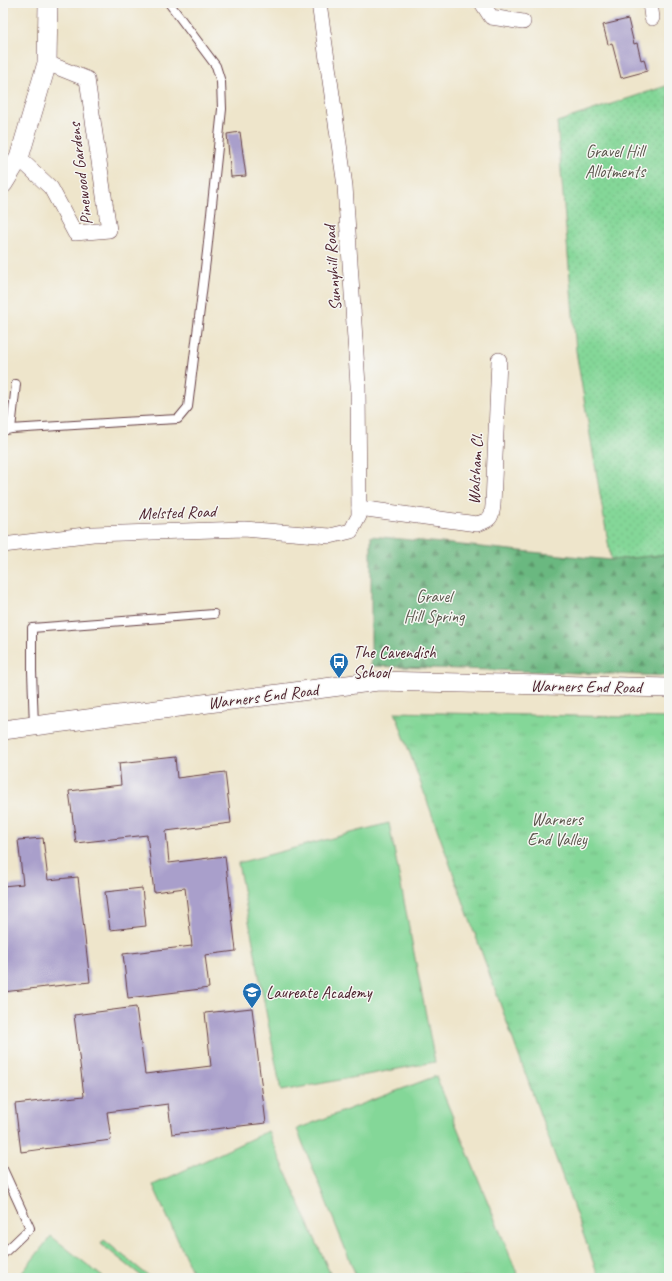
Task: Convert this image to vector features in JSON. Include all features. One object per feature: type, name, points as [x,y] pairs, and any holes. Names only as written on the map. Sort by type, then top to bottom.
[{"type":"street","points":[[3,184],[19,158],[47,63],[48,3]]},
{"type":"street","name":"Sunnyhill Road","points":[[319,3],[345,186],[358,385],[359,516],[351,531]]},
{"type":"street","points":[[482,3],[492,17],[523,22]]},
{"type":"street","name":"Pinewood Gardens","points":[[19,158],[51,188],[75,233],[109,230],[87,79],[47,63]]},
{"type":"street","name":"Walsham Cl.","points":[[359,508],[477,524],[487,521],[492,515],[493,505],[499,360]]},
{"type":"street","name":"Melsted Road","points":[[3,545],[94,534],[244,529],[330,536],[351,531]]},
{"type":"street","name":"Warners End Road","points":[[3,730],[378,681],[669,688]]},
{"type":"lane","points":[[16,384],[7,430],[178,419],[188,407],[209,237],[222,109],[221,82],[216,66],[169,3]]},
{"type":"lane","points":[[34,726],[32,628],[214,614]]},
{"type":"lane","points":[[3,1169],[30,1228],[3,1254]]},
{"type":"green space","name":"Gravel Hill Allotments","points":[[669,85],[669,554],[611,560],[576,351],[557,122]]},
{"type":"green space","name":"Gravel Hill Spring","points":[[371,536],[611,560],[669,554],[669,676],[371,666]]},
{"type":"green space","name":"Warners End Valley","points":[[395,712],[669,718],[669,1278],[599,1278]]},
{"type":"green space","points":[[389,823],[435,1062],[281,1091],[238,863]]},
{"type":"green space","points":[[436,1076],[519,1278],[357,1278],[297,1129]]},
{"type":"green space","points":[[268,1131],[332,1278],[195,1278],[153,1185]]},
{"type":"green space","points":[[51,1236],[104,1278],[18,1278]]},
{"type":"green space","points":[[104,1240],[151,1278],[144,1278],[101,1244]]},
{"type":"building","points":[[628,19],[634,44],[637,43],[641,60],[644,59],[647,71],[621,78],[612,43],[608,44],[603,25]]},
{"type":"building","points":[[240,132],[246,176],[231,177],[227,134]]},
{"type":"building","points":[[175,757],[177,778],[225,772],[231,823],[166,831],[169,863],[225,856],[236,951],[205,955],[209,988],[128,998],[123,954],[192,946],[185,888],[154,892],[147,835],[76,843],[69,791],[121,785],[119,763]]},
{"type":"building","points":[[43,838],[48,880],[78,877],[90,982],[3,992],[3,886],[23,884],[18,840]]},
{"type":"building","points":[[142,888],[146,926],[110,930],[105,892]]},
{"type":"building","points":[[136,1007],[145,1074],[211,1066],[205,1013],[252,1008],[266,1123],[172,1134],[168,1104],[107,1112],[111,1140],[21,1152],[15,1104],[84,1096],[74,1015]]},
{"type":"place","name":"The Cavendish School","points":[[339,679]]},
{"type":"place","name":"Laureate Academy","points":[[252,1009]]}]
